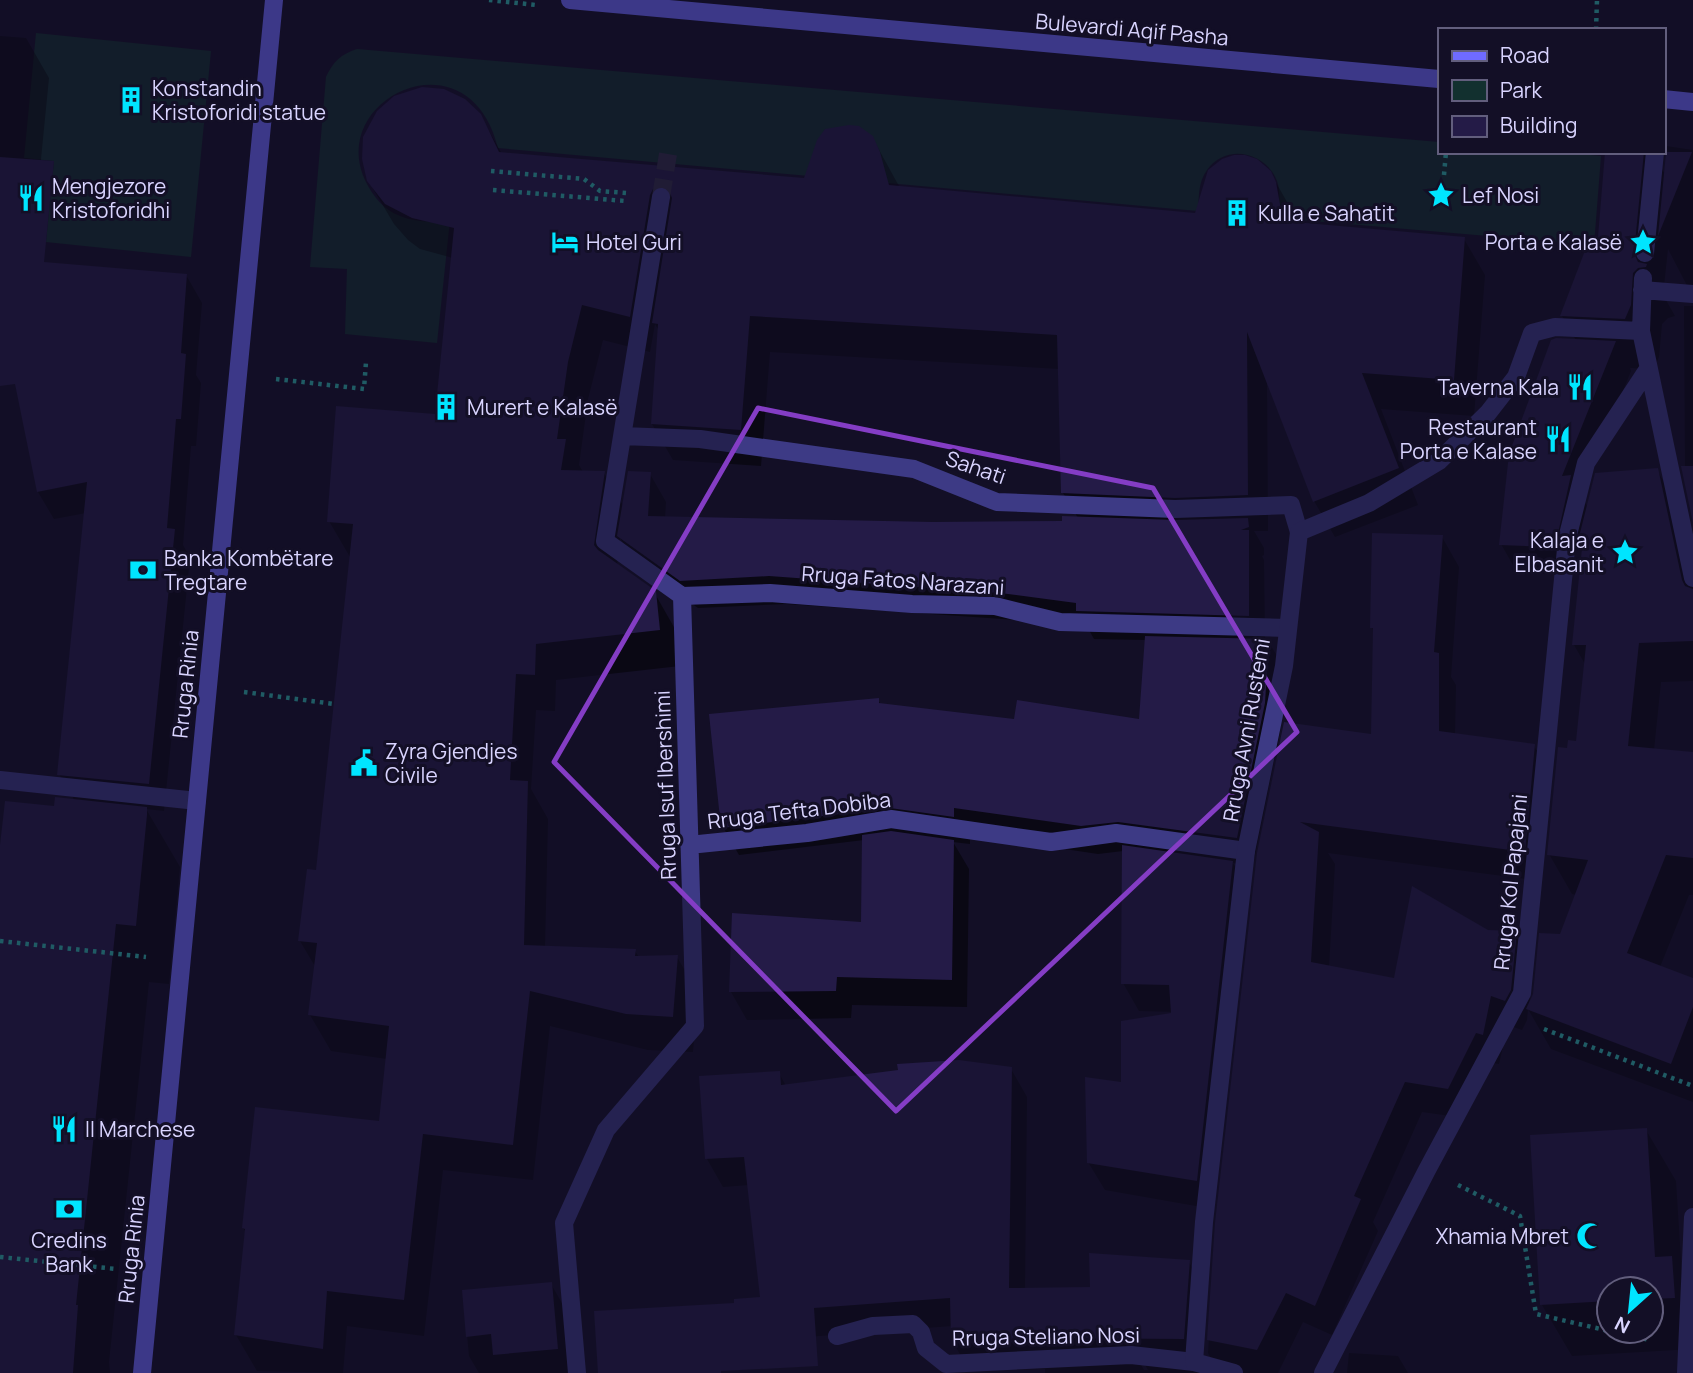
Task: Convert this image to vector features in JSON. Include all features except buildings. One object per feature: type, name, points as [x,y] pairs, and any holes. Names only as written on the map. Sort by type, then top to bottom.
[{"type":"main road","name":"Rruga Rinia","points":[[142,1373],[274,0]]},
{"type":"main road","name":"Bulevardi Aqif Pasha","points":[[570,0],[1438,79]]},
{"type":"main road","points":[[1665,99],[1693,102]]},
{"type":"street","points":[[1645,253],[1655,154]]},
{"type":"street","points":[[661,197],[605,541],[682,596]]},
{"type":"street","points":[[1693,295],[1643,284],[1641,331],[1693,578]]},
{"type":"street","points":[[1299,532],[1369,503],[1439,461],[1488,412],[1516,377],[1532,333],[1555,327],[1641,331]]},
{"type":"street","name":"Rruga Kol Papajani","points":[[1323,1373],[1522,993],[1567,540],[1586,463],[1648,369]]},
{"type":"street","name":"Sahati","points":[[622,436],[700,439],[914,469],[997,502],[1175,509],[1291,505],[1299,532]]},
{"type":"street","name":"Rruga Avni Rustemi","points":[[1194,1362],[1204,1222],[1246,851],[1284,666],[1299,532]]},
{"type":"street","name":"Rruga Fatos Narazani","points":[[682,596],[770,593],[912,604],[995,606],[1060,622],[1287,628]]},
{"type":"street","name":"Rruga Isuf Ibershimi","points":[[577,1373],[564,1223],[606,1130],[695,1026],[682,596]]},
{"type":"street","points":[[0,780],[197,801]]},
{"type":"street","name":"Rruga Tefta Dobiba","points":[[690,845],[807,833],[891,819],[1051,842],[1116,833],[1246,851]]},
{"type":"street","points":[[1686,1373],[1693,1217]]},
{"type":"street","name":"Rruga Steliano Nosi","points":[[837,1336],[873,1326],[913,1324],[921,1332],[926,1348],[946,1364],[1131,1355],[1194,1362],[1234,1373]]},
{"type":"path","points":[[1596,28],[1597,0]]},
{"type":"path","points":[[1444,176],[1446,154]]},
{"type":"path","points":[[491,171],[584,179],[600,191],[661,197]]},
{"type":"path","points":[[493,190],[635,203]]},
{"type":"path","points":[[276,379],[364,389],[366,362]]},
{"type":"path","points":[[246,692],[334,704]]},
{"type":"path","points":[[0,941],[182,961]]},
{"type":"path","points":[[1510,1016],[1693,1086]]},
{"type":"path","points":[[1462,1188],[1520,1216],[1536,1314],[1595,1328]]},
{"type":"path","points":[[0,1257],[151,1273]]},
{"type":"highlighted area","points":[[758,408],[1153,488],[1297,732],[896,1111],[554,762]]},
{"type":"green space","points":[[36,33],[211,51],[191,257],[46,242],[54,161],[24,158]]},
{"type":"green space","points":[[357,49],[1438,142],[1438,154],[1601,156],[1594,245],[1278,218],[1279,194],[1272,171],[1264,163],[1245,154],[1224,156],[1207,170],[1200,185],[1198,211],[498,148],[481,110],[456,90],[427,85],[399,92],[376,109],[361,134],[360,165],[376,198],[391,212],[419,221],[450,220],[437,343],[345,334],[347,269],[310,267],[326,77],[338,59]]},
{"type":"tunnel","points":[[661,197],[668,154]]},
{"type":"place","name":"Konstandin Kristoforidi statue","points":[[131,100]]},
{"type":"place","name":"Lef Nosi","points":[[1441,195]]},
{"type":"place","name":"Mengjezore Kristoforidhi","points":[[31,198]]},
{"type":"place","name":"Kulla e Sahatit","points":[[1237,213]]},
{"type":"place","name":"Hotel Guri","points":[[565,242]]},
{"type":"place","name":"Porta e Kalasë","points":[[1643,242]]},
{"type":"place","name":"Taverna Kala","points":[[1580,387]]},
{"type":"place","name":"Murert e Kalasë","points":[[446,407]]},
{"type":"place","name":"Restaurant Porta e Kalase","points":[[1558,439]]},
{"type":"place","name":"Kalaja e Elbasanit","points":[[1625,552]]},
{"type":"place","name":"Banka Kombëtare Tregtare","points":[[143,570]]},
{"type":"place","name":"Zyra Gjendjes Civile","points":[[364,763]]},
{"type":"place","name":"Il Marchese","points":[[64,1129]]},
{"type":"place","name":"Credins Bank","points":[[69,1209]]},
{"type":"place","name":"Xhamia Mbret","points":[[1590,1236]]}]
